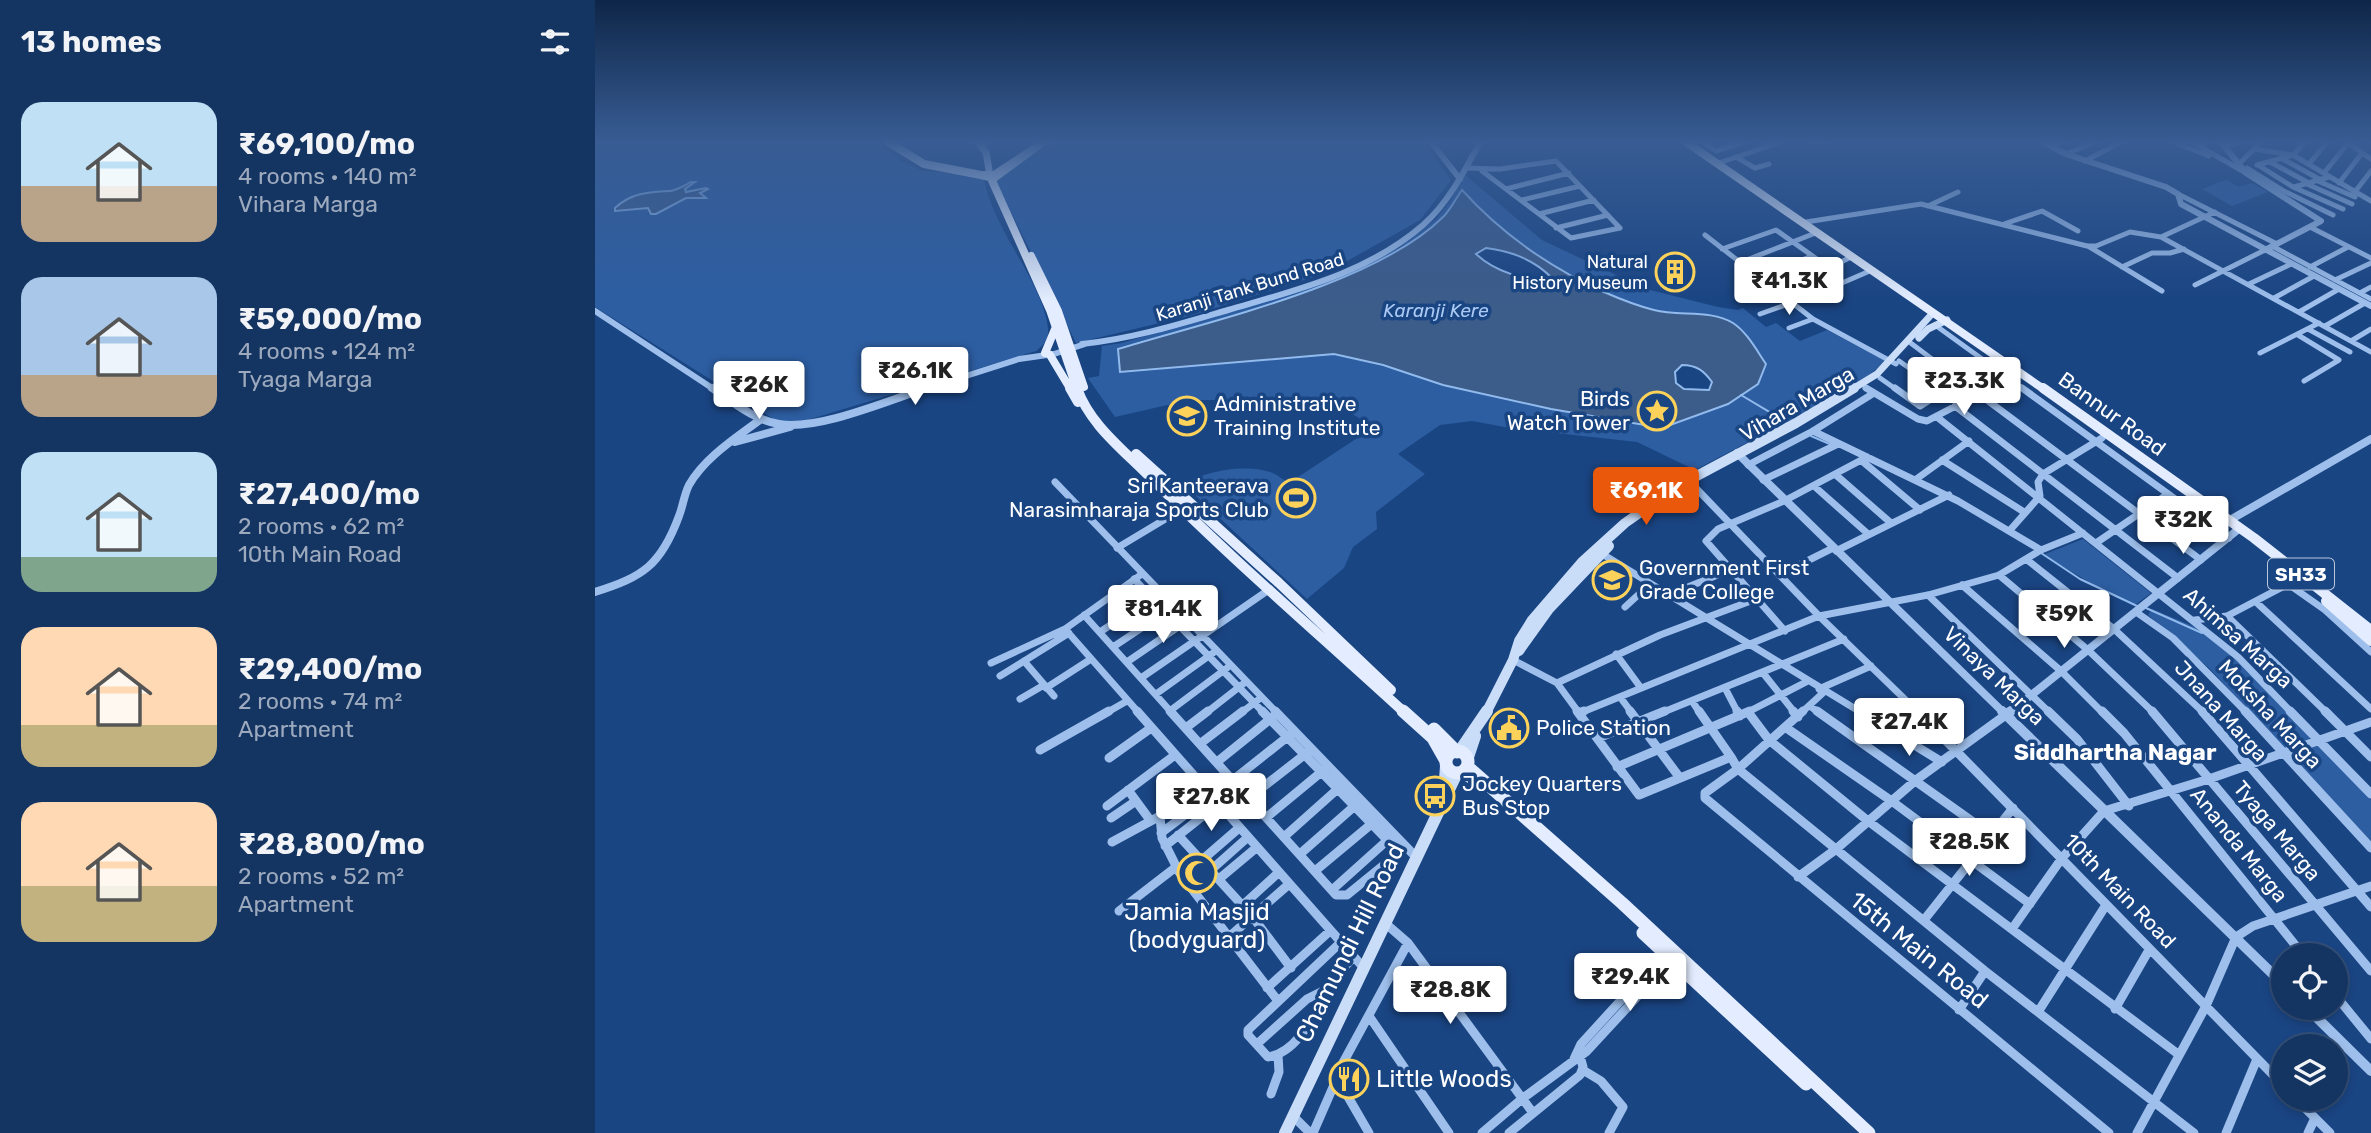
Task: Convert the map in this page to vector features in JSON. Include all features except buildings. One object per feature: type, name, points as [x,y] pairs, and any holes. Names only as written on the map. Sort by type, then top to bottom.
[{"type":"main road","points":[[998,195],[1087,397],[1109,429],[1279,583],[1458,763],[1622,903],[1869,1133]]},
{"type":"main road","points":[[999,195],[1055,302],[1083,405]]},
{"type":"main road","name":"Bannur Road","points":[[1764,195],[1898,288],[1938,321],[2226,522],[2235,533],[2371,630]]},
{"type":"main road","points":[[1898,288],[1938,321],[2099,440],[2226,522]]},
{"type":"main road","name":"Vihara Marga","points":[[1794,426],[1870,391],[1910,342],[1938,321]]},
{"type":"main road","points":[[1055,329],[1046,354],[1071,393],[1104,432],[1182,509],[1860,1133]]},
{"type":"main road","name":"Vihara Marga","points":[[1598,552],[1641,517],[1692,485],[1742,459],[1895,362]]},
{"type":"main road","name":"Vihara Marga","points":[[1458,763],[1514,657],[1549,609],[1598,552],[1651,504],[1742,459]]},
{"type":"main road","points":[[2235,533],[2301,581],[2371,641]]},
{"type":"main road","name":"Chamundi Hill Road","points":[[1285,1133],[1385,923],[1408,853],[1443,798],[1458,763]]},
{"type":"street","name":"Karanji Tank Bund Road","points":[[729,444],[844,415],[1019,359],[1162,330],[1333,278],[1400,243],[1423,226],[1449,195]]},
{"type":"street","points":[[1515,195],[1573,238],[1620,228],[1589,195]]},
{"type":"street","points":[[1522,200],[1543,195]]},
{"type":"street","points":[[1928,205],[1951,195]]},
{"type":"street","points":[[2178,195],[2178,202],[2360,293],[2369,303]]},
{"type":"street","points":[[2180,195],[2215,212],[2271,247],[2291,264],[2369,303]]},
{"type":"street","points":[[2278,195],[2321,221]]},
{"type":"street","points":[[2292,195],[2333,215]]},
{"type":"street","points":[[2311,195],[2343,209]]},
{"type":"street","points":[[2333,195],[2352,204]]},
{"type":"street","points":[[2352,195],[2371,201]]},
{"type":"street","points":[[2356,195],[2362,199]]},
{"type":"street","points":[[2195,285],[2312,228],[2362,199]]},
{"type":"street","points":[[1539,214],[1594,200]]},
{"type":"street","points":[[1806,222],[1917,204],[2087,246],[2096,246],[2130,232],[2161,237],[2371,352]]},
{"type":"street","points":[[2004,225],[2042,211],[2078,231]]},
{"type":"street","points":[[2161,237],[2215,212]]},
{"type":"street","points":[[1556,228],[1608,215]]},
{"type":"street","points":[[2312,228],[2371,260]]},
{"type":"street","points":[[1722,249],[1774,230],[1828,267]]},
{"type":"street","points":[[1739,262],[1818,232]]},
{"type":"street","points":[[1705,235],[1813,319],[1941,388],[1942,392],[1920,406],[1880,378]]},
{"type":"street","points":[[2087,246],[2161,291]]},
{"type":"street","points":[[2310,267],[2349,247]]},
{"type":"street","points":[[2122,267],[2152,253],[2170,253],[2184,248]]},
{"type":"street","points":[[1757,278],[1812,256]]},
{"type":"street","points":[[1773,289],[1853,256]]},
{"type":"street","points":[[2335,280],[2371,260]]},
{"type":"street","points":[[2249,284],[2291,264]]},
{"type":"street","points":[[1828,289],[1872,270]]},
{"type":"street","points":[[2274,298],[2314,276]]},
{"type":"street","points":[[2360,293],[2371,287]]},
{"type":"street","points":[[2299,312],[2339,289]]},
{"type":"street","points":[[1760,314],[1791,303]]},
{"type":"street","points":[[2325,327],[2369,303]]},
{"type":"street","points":[[595,311],[761,419],[797,426]]},
{"type":"street","points":[[1789,328],[1813,319]]},
{"type":"street","points":[[1798,877],[1835,850],[1916,780],[2007,714],[2235,533],[2168,494],[2099,440],[2008,379],[1938,321]]},
{"type":"street","points":[[2260,353],[2319,323]]},
{"type":"street","points":[[2308,329],[2350,352]]},
{"type":"street","points":[[2351,341],[2371,329]]},
{"type":"street","points":[[2298,335],[2339,360],[2304,381]]},
{"type":"street","points":[[1910,342],[2201,560]]},
{"type":"street","points":[[1068,350],[1084,344]]},
{"type":"street","points":[[1742,459],[1810,433],[1870,391],[1918,419],[1927,421],[2008,379]]},
{"type":"street","points":[[1955,406],[2178,578]]},
{"type":"street","name":"Ahimsa Marga","points":[[1937,417],[2161,592],[2238,657],[2371,794]]},
{"type":"street","points":[[595,592],[635,580],[655,565],[674,531],[688,486],[711,458],[761,419]]},
{"type":"street","points":[[1810,433],[1865,459],[1920,510]]},
{"type":"street","points":[[2226,522],[2371,439]]},
{"type":"street","points":[[2011,529],[2039,496],[2038,482],[2043,474],[2099,440]]},
{"type":"street","points":[[1915,480],[1969,441]]},
{"type":"street","points":[[1763,480],[1836,445]]},
{"type":"street","name":"Vinaya Marga","points":[[1742,459],[2271,972]]},
{"type":"street","points":[[1785,631],[1706,541],[1718,529],[1784,501],[1865,459]]},
{"type":"street","name":"Jnana Marga","points":[[1865,459],[1915,480],[2011,529],[2114,629],[2195,702],[2247,766],[2371,907]]},
{"type":"street","points":[[1942,460],[2024,512]]},
{"type":"street","points":[[1836,474],[1891,523]]},
{"type":"street","points":[[1055,482],[1142,574],[1156,595]]},
{"type":"street","name":"10th Main Road","points":[[1692,485],[1779,575],[1958,751],[2271,1073]]},
{"type":"street","points":[[1814,486],[1867,533]]},
{"type":"street","points":[[2097,543],[2168,494]]},
{"type":"street","points":[[1779,575],[1947,496]]},
{"type":"street","points":[[1117,548],[1182,509]]},
{"type":"street","points":[[1579,713],[1819,615],[1928,595],[1999,575],[2035,553],[2083,533]]},
{"type":"street","points":[[1598,552],[1941,762]]},
{"type":"street","points":[[1668,595],[1730,570]]},
{"type":"street","points":[[1000,676],[1067,631],[1084,615],[1142,574]]},
{"type":"street","name":"Tyaga Marga","points":[[1999,575],[2088,650],[2157,716],[2371,971]]},
{"type":"street","points":[[1084,615],[1339,897],[1347,895],[1408,853],[1156,595],[1134,579]]},
{"type":"street","points":[[1625,607],[1650,584]]},
{"type":"street","points":[[2195,620],[2227,617],[2288,584],[2325,610],[2371,652]]},
{"type":"street","name":"Ananda Marga","points":[[1962,585],[2061,671],[2125,733],[2294,943]]},
{"type":"street","points":[[1141,678],[1270,589]]},
{"type":"street","points":[[1100,632],[1156,595]]},
{"type":"street","points":[[1928,595],[2032,694],[2086,750],[2129,806]]},
{"type":"street","points":[[1557,684],[1616,654],[1756,598]]},
{"type":"street","points":[[2257,603],[2371,709]]},
{"type":"street","points":[[1113,647],[1170,609]]},
{"type":"street","name":"Moksha Marga","points":[[2140,609],[2217,680],[2371,848]]},
{"type":"street","points":[[2227,617],[2371,757]]},
{"type":"street","points":[[1127,662],[1183,623]]},
{"type":"street","points":[[1067,631],[1363,967]]},
{"type":"street","points":[[991,663],[1067,631]]},
{"type":"street","points":[[1598,738],[1844,639]]},
{"type":"street","points":[[1156,694],[1213,653]]},
{"type":"street","points":[[1616,654],[1641,688]]},
{"type":"street","points":[[1514,657],[1557,684],[1634,791],[1640,795],[1731,757]]},
{"type":"street","points":[[1020,699],[1091,659]]},
{"type":"street","points":[[1024,661],[1054,696]]},
{"type":"street","points":[[1738,769],[1810,706],[1822,690],[1871,666]]},
{"type":"street","points":[[1171,710],[1227,668]]},
{"type":"street","points":[[1763,673],[1798,717]]},
{"type":"street","points":[[1617,767],[1744,714],[1808,681]]},
{"type":"street","points":[[1187,727],[1243,684]]},
{"type":"street","points":[[1725,688],[1744,714],[1769,740],[1868,821],[2178,1054]]},
{"type":"street","points":[[1620,697],[1680,778]]},
{"type":"street","points":[[1201,743],[1258,700]]},
{"type":"street","points":[[1040,750],[1127,701]]},
{"type":"street","points":[[1692,701],[1738,769],[1985,971],[2194,1133]]},
{"type":"street","points":[[1810,706],[1990,834]]},
{"type":"street","points":[[1217,762],[1274,716]]},
{"type":"street","points":[[2012,929],[2063,858],[2104,811],[2129,806],[2371,722]]},
{"type":"street","points":[[1785,727],[2030,904]]},
{"type":"street","points":[[1109,758],[1151,728]]},
{"type":"street","points":[[1233,780],[1291,734]]},
{"type":"street","points":[[1249,798],[1308,751]]},
{"type":"street","points":[[1107,806],[1174,755]]},
{"type":"street","points":[[1267,817],[1325,769]]},
{"type":"street","name":"15th Main Road","points":[[1738,769],[1705,793],[1705,799],[2109,1133]]},
{"type":"street","points":[[1112,842],[1155,818],[1201,786]]},
{"type":"street","points":[[1285,836],[1342,786]]},
{"type":"street","points":[[1128,790],[1155,818],[1176,867],[1277,1001]]},
{"type":"street","points":[[1161,833],[1210,796]]},
{"type":"street","points":[[1111,818],[1136,801]]},
{"type":"street","points":[[1300,854],[1358,803]]},
{"type":"street","points":[[1165,846],[1217,804]]},
{"type":"street","points":[[1924,920],[2013,808]]},
{"type":"street","points":[[1315,871],[1375,821]]},
{"type":"street","points":[[1202,860],[1238,828]]},
{"type":"street","points":[[1178,835],[1243,905],[1291,968]]},
{"type":"street","points":[[1332,890],[1391,837]]},
{"type":"street","points":[[1211,870],[1247,838]]},
{"type":"street","points":[[1219,879],[1256,848]]},
{"type":"street","points":[[1119,911],[1176,867]]},
{"type":"street","points":[[1243,905],[1278,873]]},
{"type":"street","points":[[1229,937],[1288,885]]},
{"type":"street","points":[[2137,1133],[2206,1006],[2236,937],[2253,926],[2371,886]]},
{"type":"street","points":[[2038,1012],[2106,905]]},
{"type":"street","points":[[1385,923],[1408,943],[1533,1113]]},
{"type":"street","points":[[1267,988],[1330,931]]},
{"type":"street","points":[[1340,943],[1248,1030],[1248,1035],[1268,1057],[1278,1055],[1317,1015],[1330,987],[1353,957]]},
{"type":"street","points":[[1294,1117],[1312,1133],[1338,1078],[1338,1072],[1408,943]]},
{"type":"street","points":[[2115,1009],[2149,950]]},
{"type":"street","points":[[1482,1133],[1523,1098],[1587,1051],[1667,957]]},
{"type":"street","points":[[1959,1010],[1985,971]]},
{"type":"street","points":[[1257,1044],[1307,999],[1330,987]]},
{"type":"street","points":[[2348,1011],[2371,1039]]},
{"type":"street","points":[[1369,1016],[1449,1133]]},
{"type":"street","points":[[2321,1020],[2366,1060],[2371,1071]]},
{"type":"street","points":[[1271,1094],[1279,1072],[1278,1055]]},
{"type":"street","points":[[1577,1058],[1583,1070],[1601,1080],[1623,1107],[1609,1133]]},
{"type":"street","points":[[2226,1133],[2257,1059]]},
{"type":"street","points":[[1509,1133],[1583,1070]]},
{"type":"street","points":[[1338,1078],[1369,1133]]},
{"type":"street","points":[[2308,1111],[2330,1133]]},
{"type":"street","points":[[2308,1133],[2315,1118]]},
{"type":"shaded area","points":[[595,195],[988,195],[1037,292],[1048,332],[1044,344],[1036,351],[794,424],[775,420],[595,307]]},
{"type":"shaded area","points":[[1002,195],[1439,195],[1420,220],[1326,273],[1193,315],[1076,343]]},
{"type":"shaded area","points":[[1454,195],[1459,195],[1444,216],[1414,240],[1335,280],[1244,312],[1118,348],[1238,361],[1334,354],[1551,409],[1662,428],[1728,404],[1758,384],[1710,315],[1655,311],[1604,292],[1554,265],[1504,232],[1467,195],[1489,195],[1542,240],[1646,289],[1718,307],[1738,310],[1743,308],[1766,327],[1776,323],[1800,341],[1827,330],[1886,361],[1858,384],[1695,470],[1637,442],[1510,428],[1472,421],[1440,425],[1398,454],[1425,474],[1376,512],[1377,529],[1353,547],[1344,568],[1307,599],[1183,484],[1214,472],[1237,469],[1270,472],[1289,483],[1374,427],[1329,400],[1189,400],[1115,417],[1088,378],[1099,376],[1102,346],[1122,343],[1331,281],[1398,248],[1436,219]]},
{"type":"shaded area","points":[[2212,195],[2261,195],[2232,206]]},
{"type":"shaded area","points":[[2083,539],[2151,593],[2135,605],[2108,593],[2043,555]]},
{"type":"shaded area","points":[[2152,609],[2200,629],[2236,659],[2311,738],[2283,748],[2209,668],[2148,615]]},
{"type":"shaded area","points":[[2318,745],[2371,800],[2371,841],[2290,755]]},
{"type":"water","points":[[702,195],[706,198],[686,198],[656,214],[651,214],[648,208],[615,211],[621,203],[634,196]]},
{"type":"water","name":"Karanji Kere","points":[[1459,195],[1467,195],[1493,221],[1546,261],[1604,292],[1654,310],[1714,316],[1733,323],[1747,337],[1766,364],[1758,384],[1728,404],[1662,428],[1551,409],[1443,385],[1383,365],[1334,354],[1120,372],[1118,349],[1243,313],[1335,281],[1378,262],[1414,240],[1449,210]],"holes":[[[1486,248],[1504,251],[1537,265],[1551,277],[1532,279],[1511,274],[1476,254]],[[1682,365],[1692,366],[1703,372],[1712,382],[1709,390],[1684,389],[1676,383],[1675,372]]]},
{"type":"waterway","points":[[1741,395],[1788,423]]},
{"type":"waterway","points":[[1811,436],[1832,445]]},
{"type":"waterway","points":[[2041,553],[2080,579],[2137,606]]},
{"type":"waterway","points":[[2146,608],[2202,633]]},
{"type":"place","name":"Natural History Museum","points":[[1675,272]]},
{"type":"place","name":"Birds Watch Tower","points":[[1657,411]]},
{"type":"place","name":"Administrative Training Institute","points":[[1187,416]]},
{"type":"place","name":"Sri Kanteerava Narasimharaja Sports Club","points":[[1296,498]]},
{"type":"place","name":"Government First Grade College","points":[[1612,580]]},
{"type":"place","name":"Police Station","points":[[1509,728]]},
{"type":"place","name":"Jockey Quarters Bus Stop","points":[[1435,796]]},
{"type":"place","name":"Jamia Masjid (bodyguard)","points":[[1197,873]]},
{"type":"place","name":"Little Woods","points":[[1349,1079]]},
{"type":"district","name":"Siddhartha Nagar","points":[[2115,752]]}]
